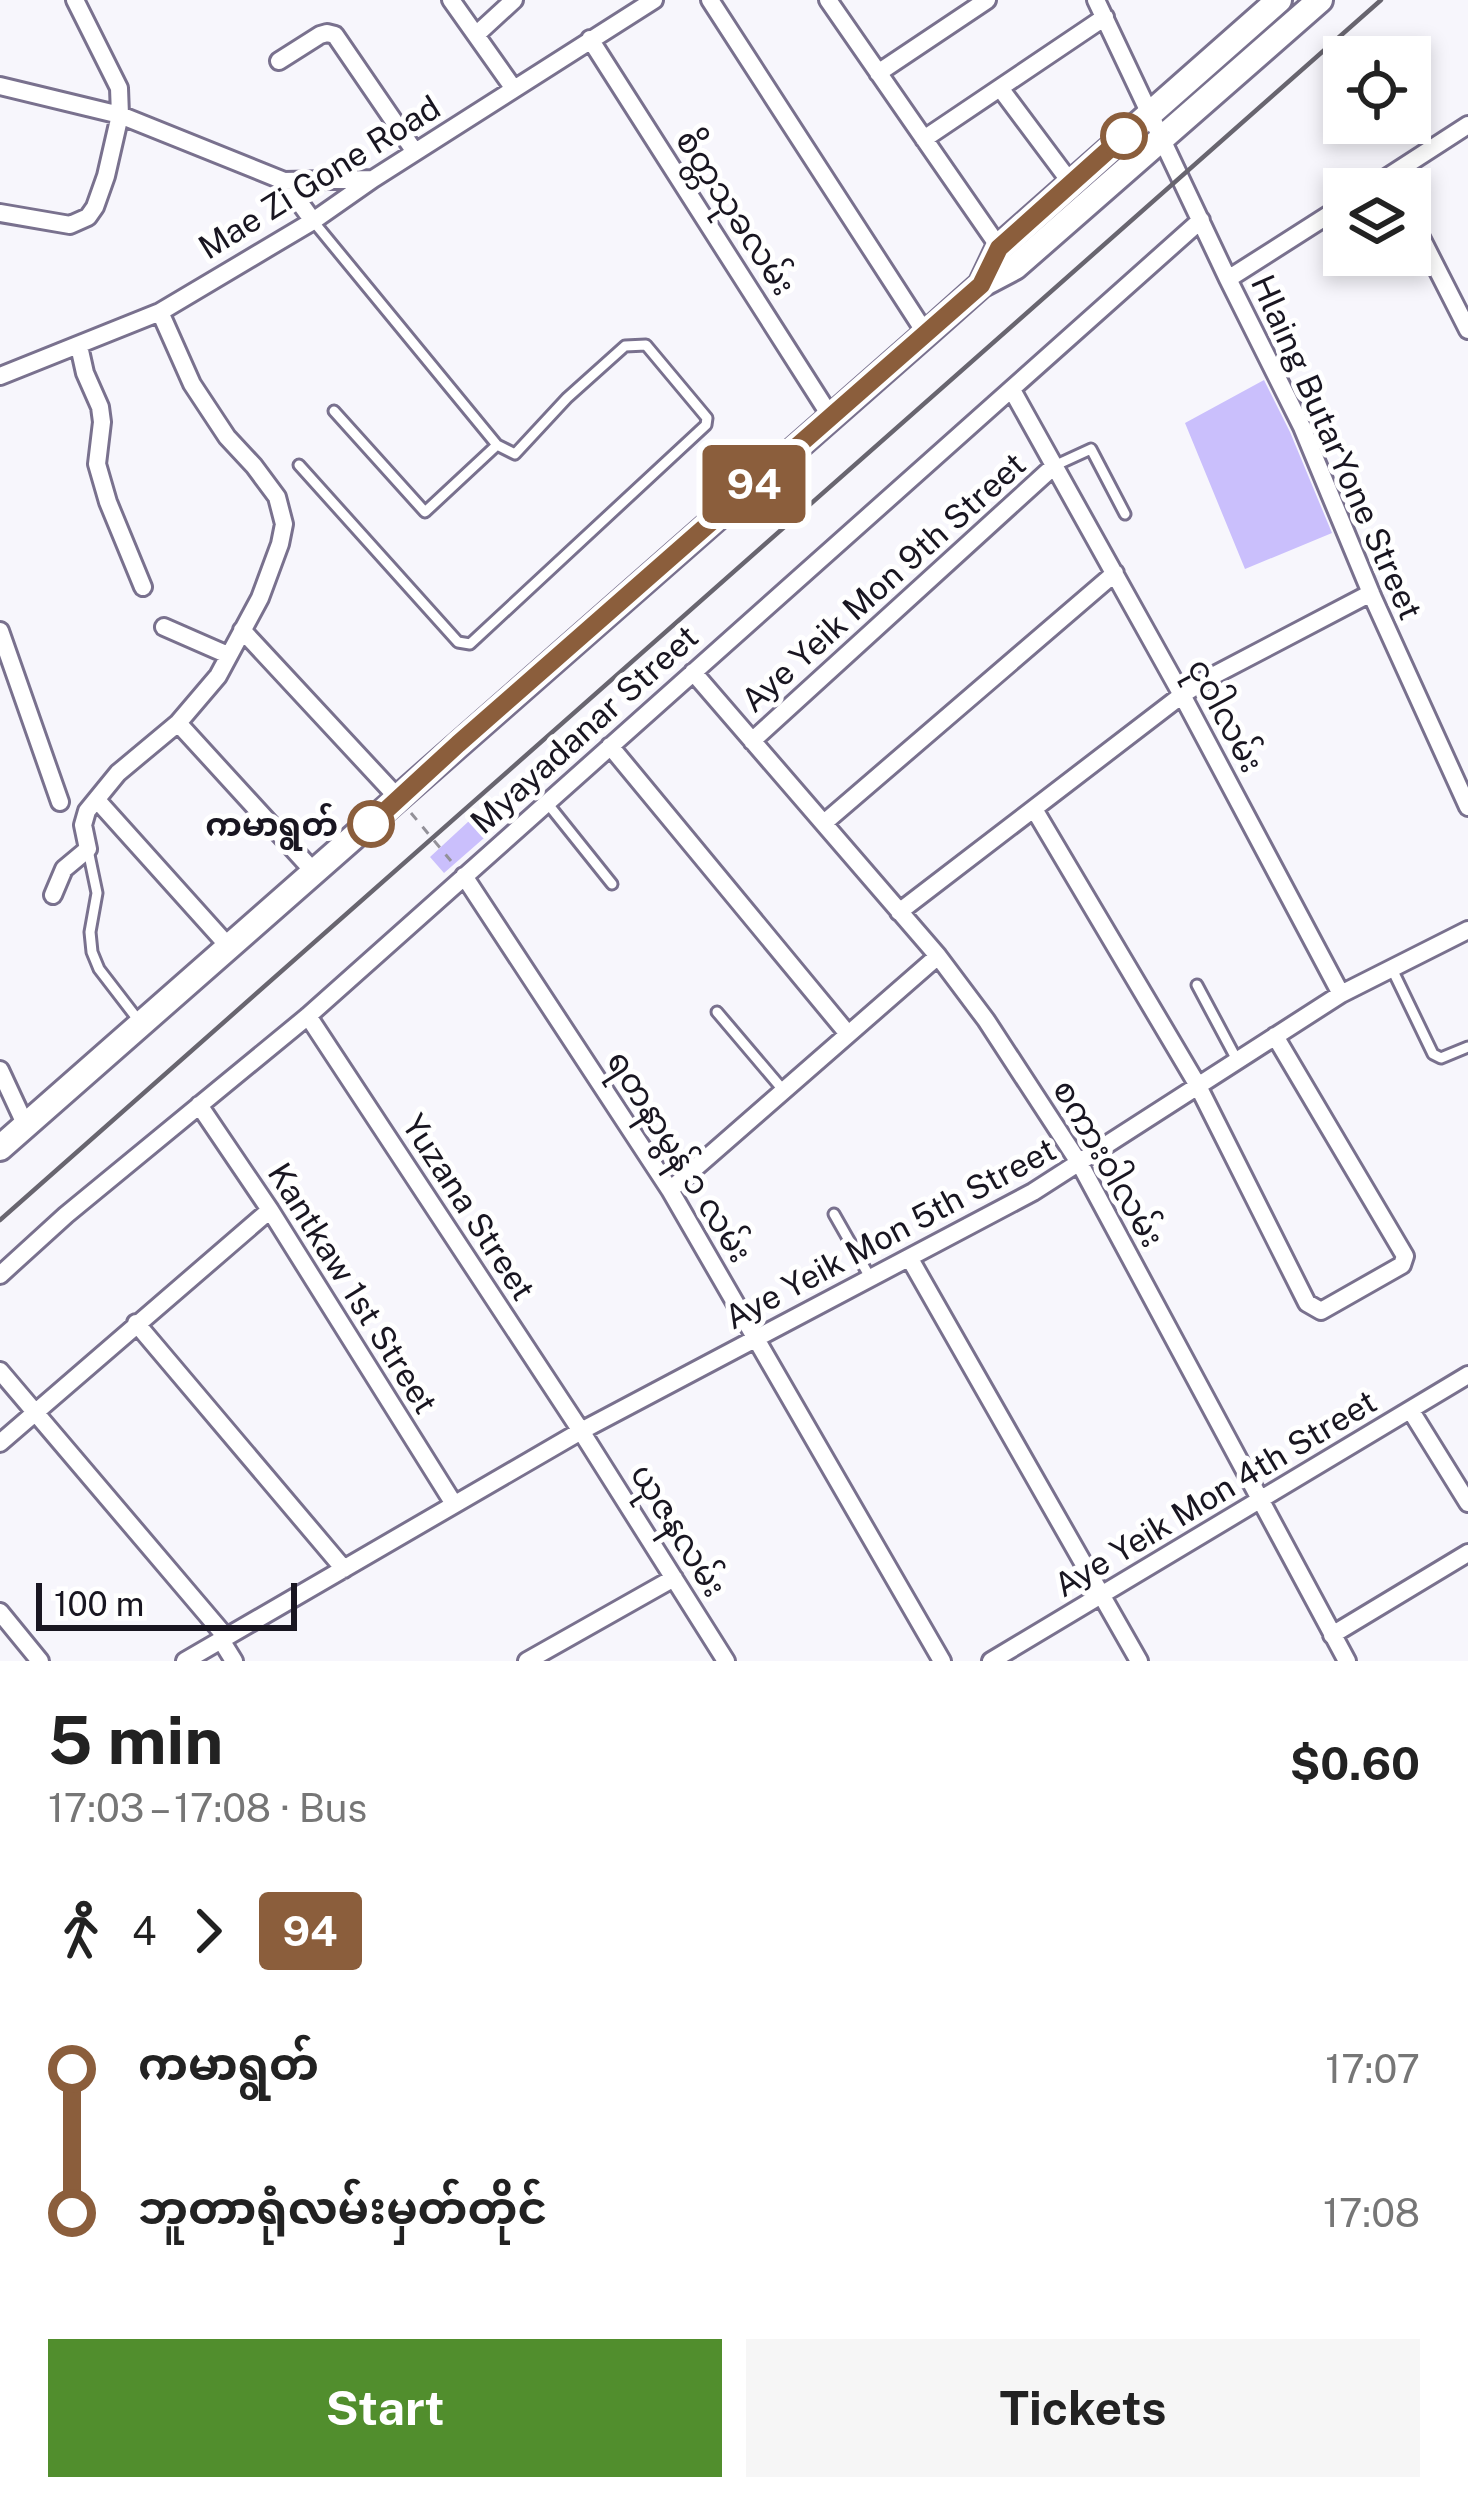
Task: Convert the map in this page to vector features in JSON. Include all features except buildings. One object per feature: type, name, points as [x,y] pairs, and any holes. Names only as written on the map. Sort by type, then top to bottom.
[{"type":"main road","points":[[981,285],[999,248],[1279,0]]},
{"type":"main road","points":[[0,1148],[981,285],[1015,267],[1320,0]]},
{"type":"street","points":[[0,213],[76,224],[95,207],[106,176],[120,115],[119,88],[75,0]]},
{"type":"street","points":[[451,0],[514,89]]},
{"type":"street","points":[[477,34],[514,0]]},
{"type":"street","name":"Mae Zi Gone Road","points":[[0,376],[160,312],[313,221],[654,0]]},
{"type":"street","points":[[710,0],[926,334]]},
{"type":"street","points":[[828,0],[999,248]]},
{"type":"street","points":[[878,73],[987,0]]},
{"type":"street","points":[[924,139],[1000,88],[1101,8]]},
{"type":"street","name":"Hlaing ButarYone Street","points":[[1101,8],[1302,427],[1371,593],[1466,799]]},
{"type":"street","points":[[279,61],[320,35],[334,35],[415,152]]},
{"type":"street","name":"စိတ္တသုခလမ်း","points":[[590,39],[831,417]]},
{"type":"street","points":[[0,86],[120,115],[284,182],[373,178]]},
{"type":"street","points":[[1000,88],[1071,183]]},
{"type":"street","points":[[1411,168],[1468,125]]},
{"type":"street","points":[[284,182],[313,221]]},
{"type":"street","points":[[1228,279],[1323,218]]},
{"type":"street","name":"Myayadanar Street","points":[[0,1276],[66,1215],[308,1016],[1201,220]]},
{"type":"street","points":[[1431,257],[1468,330]]},
{"type":"street","points":[[53,895],[64,869],[88,849],[83,825],[87,812],[118,773],[178,723],[218,676],[260,598],[284,524],[277,497],[227,437],[193,383],[160,312]]},
{"type":"street","points":[[79,346],[100,407],[97,464],[143,587]]},
{"type":"street","name":"ငုဝါလမ်း","points":[[1012,390],[1341,994]]},
{"type":"street","name":"Aye Yeik Mon 9th Street","points":[[752,741],[1054,466]]},
{"type":"street","points":[[824,824],[1114,573]]},
{"type":"street","points":[[899,912],[1182,695],[1371,593]]},
{"type":"street","points":[[164,627],[229,656]]},
{"type":"street","points":[[242,630],[399,799]]},
{"type":"street","points":[[0,631],[60,802]]},
{"type":"street","name":"စကား၀ါလမ်း","points":[[693,672],[938,956],[986,1020],[1080,1164],[1346,1661]]},
{"type":"street","points":[[178,723],[316,874]]},
{"type":"street","points":[[610,746],[848,1034]]},
{"type":"street","points":[[97,800],[230,948]]},
{"type":"street","points":[[1034,809],[1197,1084],[1307,1303],[1321,1311],[1402,1265],[1406,1256],[1275,1036]]},
{"type":"street","name":"ရတနာမွန် ၁ လမ်း","points":[[464,876],[670,1190],[941,1661]]},
{"type":"street","name":"Aye Yeik Mon 5th Street","points":[[185,1661],[581,1431],[1080,1164],[1341,994],[1468,930]]},
{"type":"street","points":[[670,1190],[938,956]]},
{"type":"street","name":"Yuzana Street","points":[[308,1016],[581,1431]]},
{"type":"street","points":[[0,1070],[26,1126]]},
{"type":"street","name":"Kantkaw 1st Street","points":[[200,1105],[454,1504]]},
{"type":"street","points":[[0,1443],[270,1210]]},
{"type":"street","points":[[910,1258],[1139,1661]]},
{"type":"street","points":[[136,1323],[344,1569]]},
{"type":"street","points":[[0,1371],[224,1638],[234,1661]]},
{"type":"street","name":"Aye Yeik Mon 4th Street","points":[[991,1661],[1468,1375]]},
{"type":"street","points":[[1411,1411],[1468,1503]]},
{"type":"street","name":"ယုဇနလမ်း","points":[[581,1431],[726,1661]]},
{"type":"street","points":[[1332,1635],[1468,1553]]},
{"type":"street","points":[[527,1661],[674,1578]]},
{"type":"street","points":[[0,1612],[40,1661]]},
{"type":"lane","points":[[299,465],[458,642],[470,644],[706,425],[707,418],[646,345],[625,346],[515,454],[497,446],[313,221]]},
{"type":"lane","points":[[334,411],[425,512],[497,446]]},
{"type":"lane","points":[[1054,466],[1091,449],[1125,514]]},
{"type":"lane","points":[[547,802],[612,884]]},
{"type":"lane","points":[[88,849],[97,893],[90,932],[92,952],[99,969],[142,1025]]},
{"type":"lane","points":[[1392,968],[1433,1054],[1441,1058],[1468,1048]]},
{"type":"lane","points":[[1197,986],[1237,1060]]},
{"type":"lane","points":[[717,1012],[784,1090]]},
{"type":"lane","points":[[834,1214],[871,1279]]},
{"type":"path","points":[[399,799],[464,876]]},
{"type":"railway","points":[[0,1220],[1381,0]]},
{"type":"bus line","name":"94","points":[[371,824],[981,285],[999,248],[1124,136]]},
{"type":"place","name":"ကမာရွတ်","points":[[371,824]]}]
